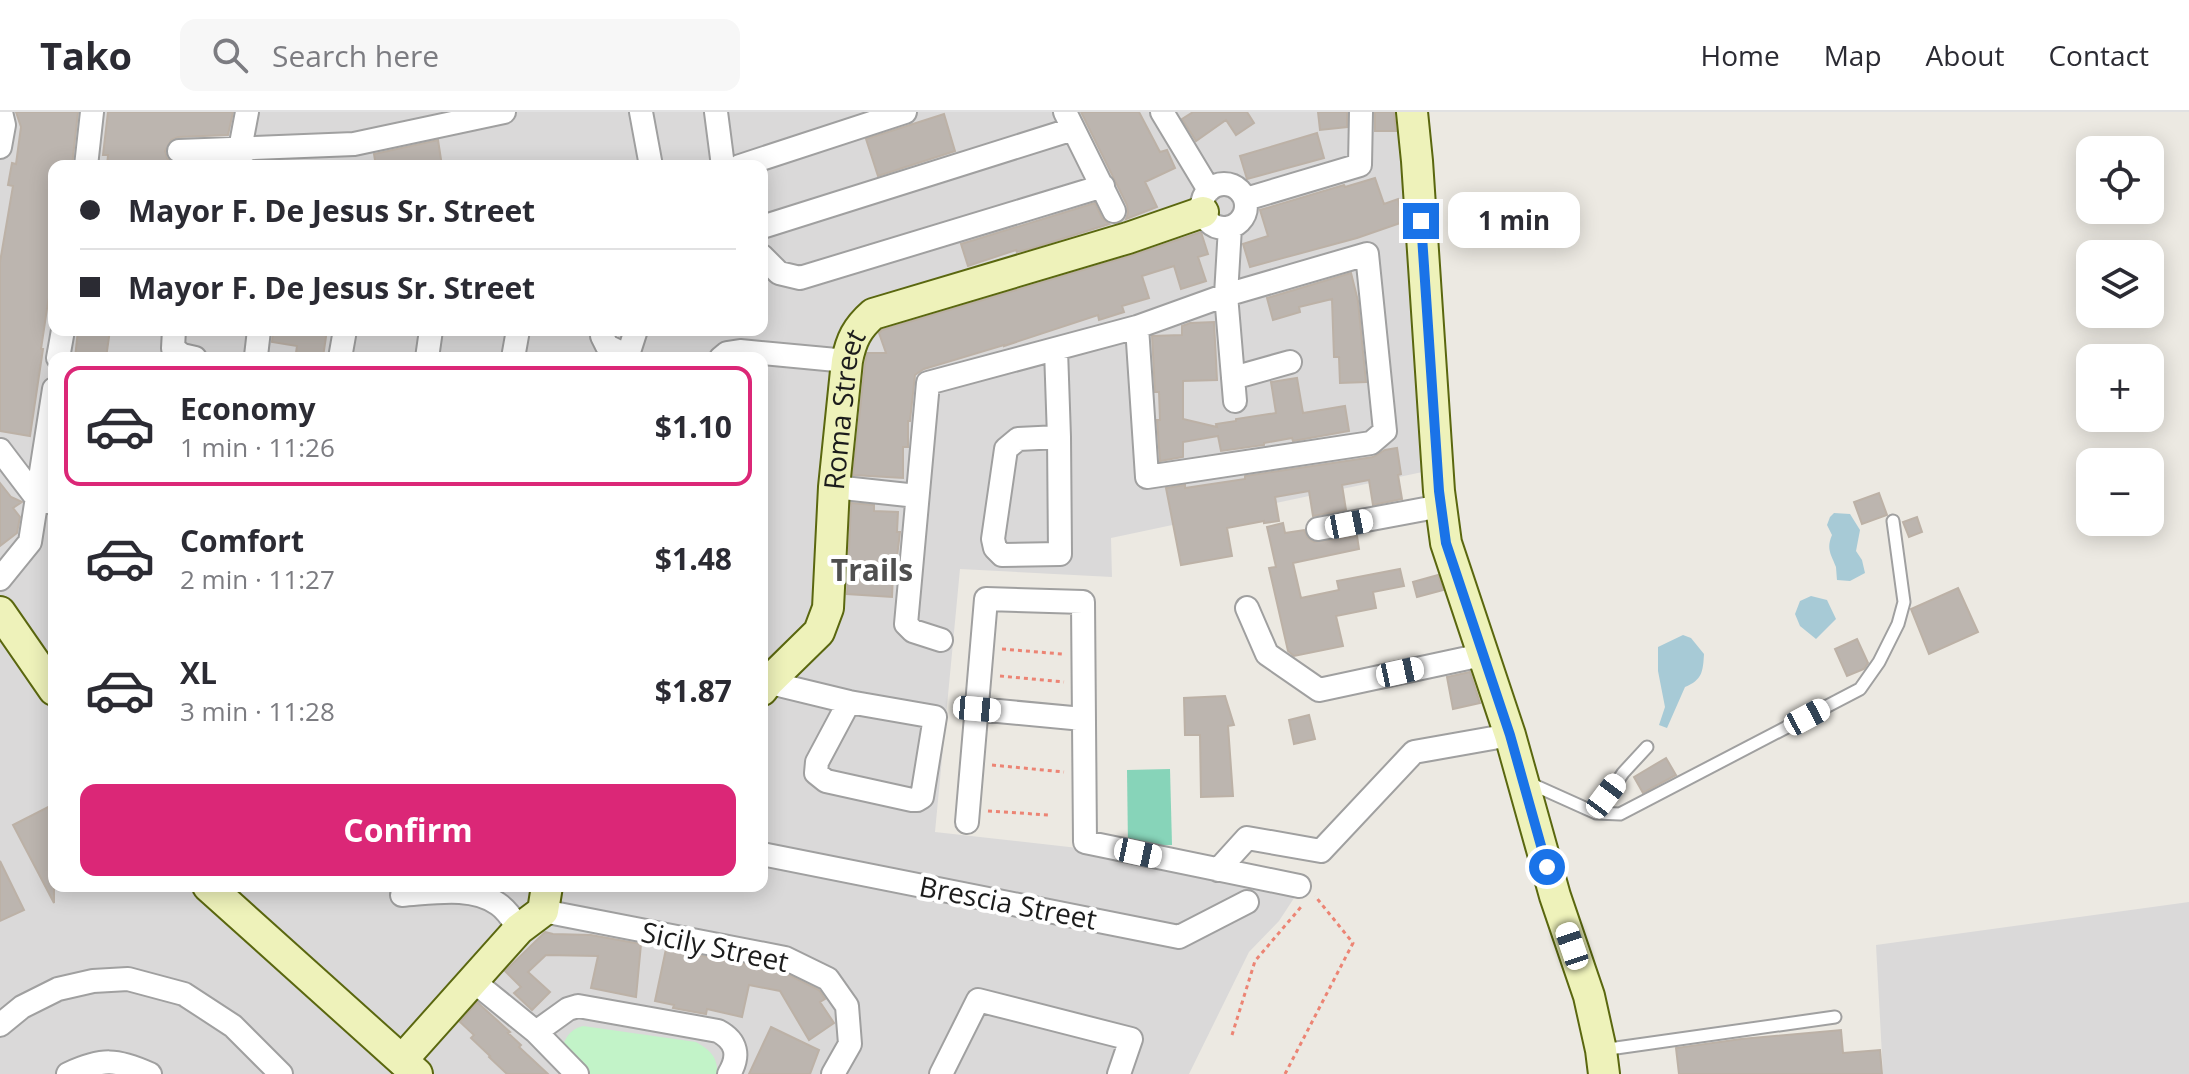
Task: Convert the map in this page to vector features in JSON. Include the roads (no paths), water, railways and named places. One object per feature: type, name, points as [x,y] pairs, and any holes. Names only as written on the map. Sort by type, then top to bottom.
[{"type":"street","points":[[0,147],[4,125],[1,112]]},
{"type":"street","points":[[87,160],[92,112]]},
{"type":"street","points":[[241,158],[247,112]]},
{"type":"street","points":[[179,151],[241,158],[354,144],[504,112]]},
{"type":"street","points":[[641,112],[650,160]]},
{"type":"street","points":[[716,112],[722,160]]},
{"type":"street","points":[[758,160],[905,112]]},
{"type":"street","points":[[1162,112],[1206,201],[1210,223],[1230,227],[1246,213],[1243,192],[1230,184],[1222,183],[1206,201]]},
{"type":"street","points":[[1246,199],[1360,165],[1361,112]]},
{"type":"street","points":[[1412,112],[1446,543],[1510,735],[1555,896],[1589,996],[1602,1062]]},
{"type":"street","points":[[768,225],[1069,120],[1114,211]]},
{"type":"street","points":[[768,262],[779,273],[800,278],[1103,186]]},
{"type":"street","name":"Roma Street","points":[[768,680],[819,632],[828,608],[834,487],[847,361],[851,341],[860,326],[873,314],[1128,238],[1206,201]]},
{"type":"street","points":[[1230,227],[1226,295],[1235,401]]},
{"type":"street","points":[[941,640],[913,631],[906,624],[928,383],[1137,327],[1226,295],[1367,254],[1385,431],[1371,443],[1147,477],[1137,327]]},
{"type":"street","points":[[602,336],[607,346],[618,352]]},
{"type":"street","points":[[1056,350],[1059,437],[1060,554],[1002,555],[995,548],[993,539],[1006,449],[1018,439],[1059,437]]},
{"type":"street","points":[[768,356],[847,361]]},
{"type":"street","points":[[1233,378],[1290,362]]},
{"type":"street","points":[[0,450],[46,502]]},
{"type":"street","points":[[0,579],[30,542],[46,502],[48,474]]},
{"type":"street","points":[[834,487],[917,496]]},
{"type":"street","points":[[1318,529],[1441,506]]},
{"type":"street","points":[[968,816],[986,599],[1083,602],[1085,842],[1306,890]]},
{"type":"street","points":[[1247,608],[1267,654],[1319,690],[1482,655]]},
{"type":"street","points":[[0,612],[48,681]]},
{"type":"street","points":[[768,685],[935,717],[922,797],[912,800],[826,781],[816,773],[817,762],[849,702]]},
{"type":"street","points":[[977,709],[1083,719]]},
{"type":"street","points":[[1218,870],[1247,838],[1321,851],[1414,752],[1510,735]]},
{"type":"street","name":"Brescia Street","points":[[768,855],[1179,937],[1247,902]]},
{"type":"street","points":[[214,892],[403,1069],[472,980],[536,909]]},
{"type":"street","points":[[402,895],[459,892],[480,895],[496,902],[508,913],[536,909]]},
{"type":"street","name":"Sicily Street","points":[[536,909],[785,958],[828,979],[847,1006],[850,1044],[833,1074]]},
{"type":"street","points":[[0,1025],[22,1007],[58,989],[129,970],[184,994],[233,1026],[281,1074]]},
{"type":"street","points":[[472,980],[536,1032],[577,1074]]},
{"type":"street","points":[[941,1074],[978,1000],[1131,1039],[1119,1074]]},
{"type":"street","points":[[536,1032],[568,1009],[578,1006],[718,1031],[728,1036],[734,1044],[736,1055],[729,1074]]},
{"type":"street","points":[[68,1074],[100,1062],[127,1064],[150,1074]]},
{"type":"lane","points":[[1523,781],[1596,813],[1620,814],[1860,689],[1879,662],[1898,624],[1904,602],[1893,521]]},
{"type":"lane","points":[[1596,813],[1623,773],[1647,747]]},
{"type":"lane","points":[[1602,1062],[1835,1017]]},
{"type":"water","points":[[1834,513],[1850,514],[1860,530],[1856,551],[1865,573],[1850,581],[1837,580],[1830,551],[1832,535],[1827,525]]},
{"type":"water","points":[[1811,596],[1827,600],[1836,619],[1816,639],[1800,626],[1795,614],[1800,601]]},
{"type":"water","points":[[1683,635],[1691,638],[1704,654],[1703,666],[1698,678],[1685,687],[1667,728],[1659,725],[1665,707],[1658,671],[1658,647]]},
{"type":"district","name":"Trails","points":[[872,571]]}]
